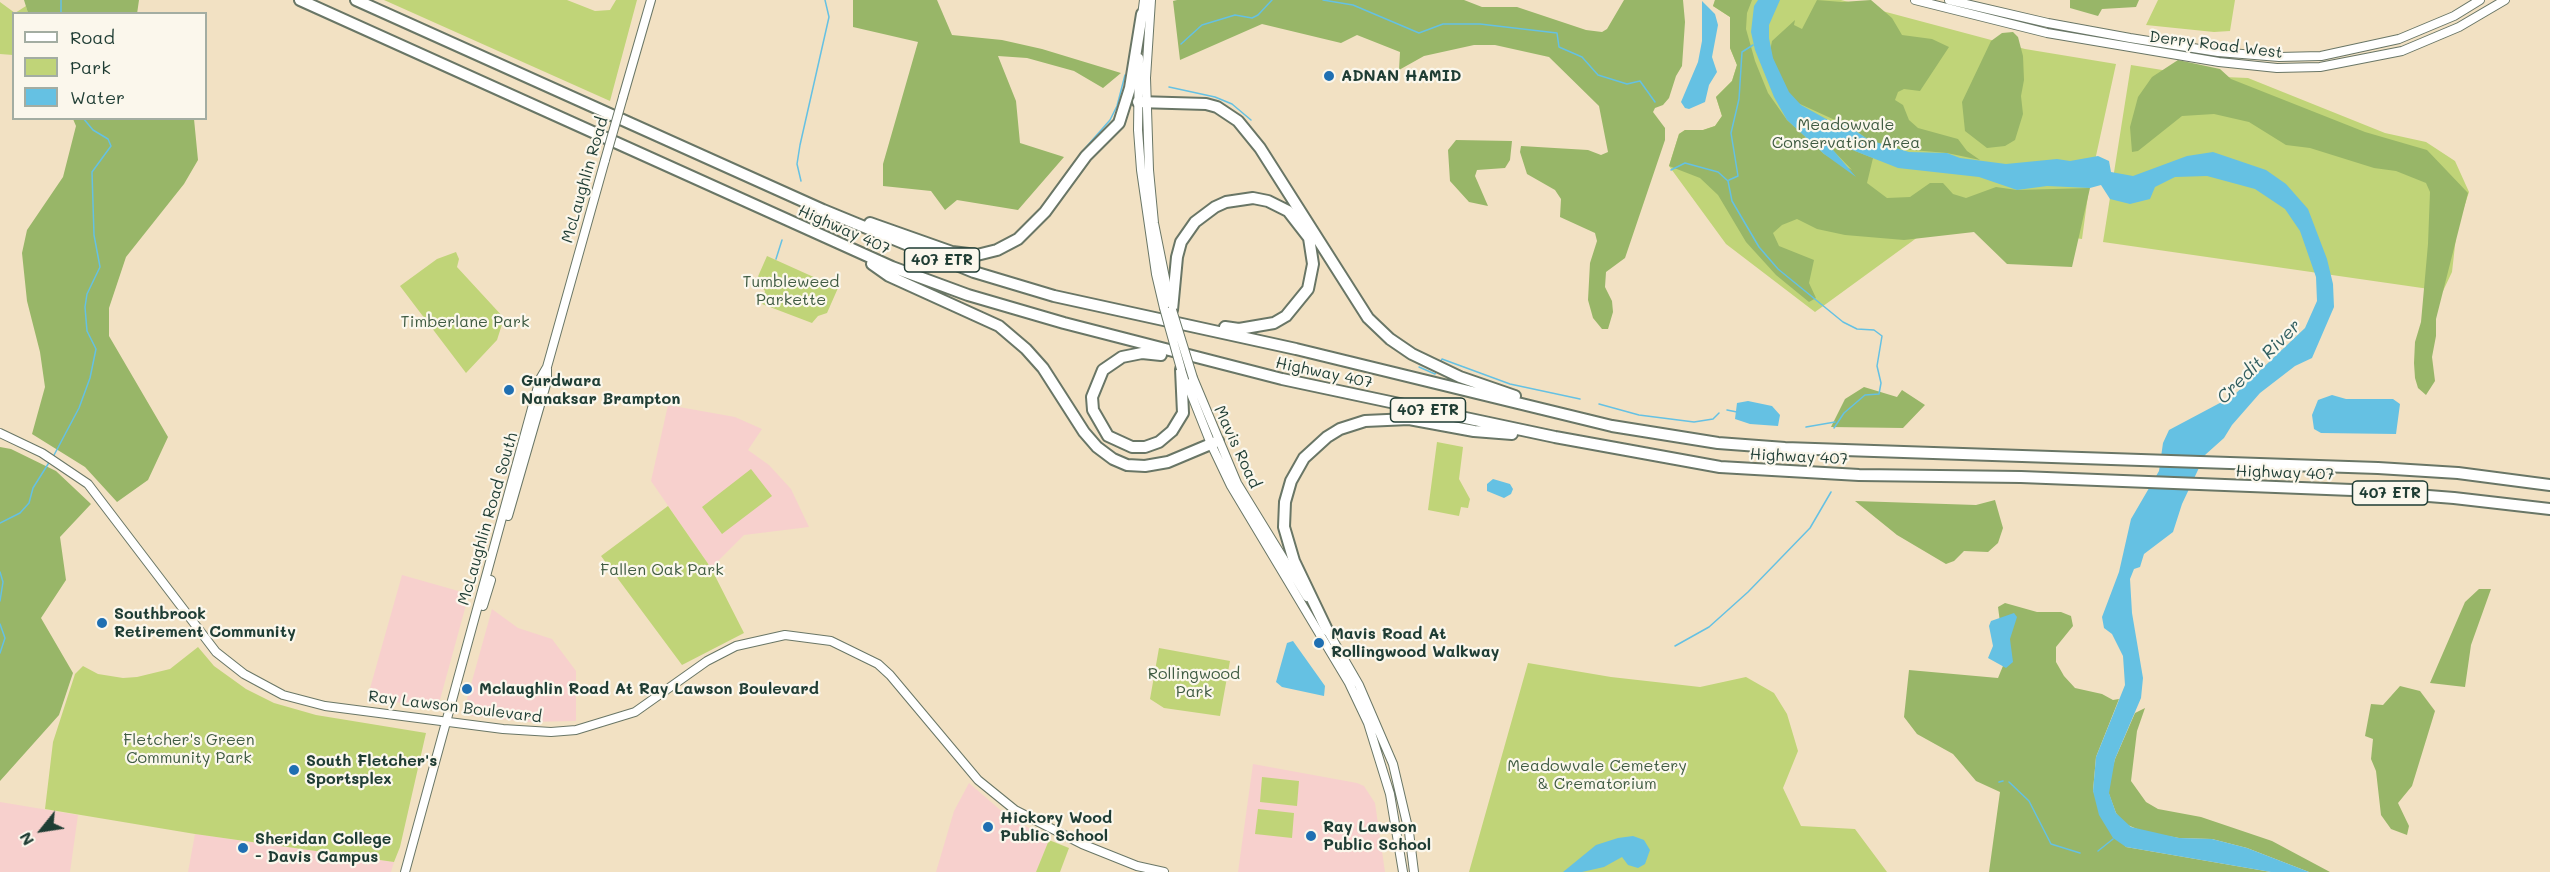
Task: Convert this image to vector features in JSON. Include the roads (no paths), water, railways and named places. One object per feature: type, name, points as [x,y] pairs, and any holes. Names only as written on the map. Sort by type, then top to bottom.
[{"type":"highway","name":"Highway 407","points":[[300,0],[852,250],[968,295],[1194,359],[1556,438],[1720,467],[1849,474],[2021,477],[2229,485],[2454,498],[2550,509]]},
{"type":"highway","name":"Highway 407","points":[[356,0],[823,210],[974,272],[1054,296],[1184,324],[1563,415],[1652,433],[1785,448],[2237,463],[2457,473],[2550,485]]},
{"type":"highway","points":[[823,210],[843,214],[951,252],[977,255],[996,250],[1018,239],[1045,212],[1086,156],[1119,123],[1130,88],[1146,6]]},
{"type":"highway","points":[[1142,101],[1206,104],[1216,107],[1238,121],[1260,148],[1368,318],[1390,339],[1433,365],[1563,415]]},
{"type":"highway","points":[[1168,309],[1181,242],[1195,222],[1215,207],[1239,199],[1268,201],[1288,211],[1302,226],[1312,250],[1312,278],[1302,300],[1286,316],[1262,327],[1239,329],[1200,323],[1184,324]]},
{"type":"highway","points":[[852,250],[889,276],[999,326],[1026,349],[1043,368],[1084,432],[1097,447],[1113,459],[1127,465],[1145,466],[1168,462],[1215,443]]},
{"type":"highway","points":[[1181,369],[1184,395],[1182,414],[1172,431],[1159,442],[1145,447],[1132,447],[1108,436],[1098,424],[1092,410],[1092,397],[1103,370],[1111,364],[1122,357],[1142,353],[1184,360],[1194,359]]},
{"type":"highway","points":[[1327,630],[1294,561],[1284,527],[1285,502],[1291,481],[1304,458],[1318,443],[1352,424],[1386,418],[1409,419],[1474,431],[1556,438]]},
{"type":"main road","name":"McLaughlin Road","points":[[547,367],[651,0]]},
{"type":"main road","name":"Derry Road West","points":[[1915,0],[2047,33],[2219,62],[2277,68],[2320,67],[2402,51],[2458,27],[2505,0]]},
{"type":"main road","name":"Derry Road West","points":[[1949,0],[2038,21],[2130,38],[2218,52],[2279,57],[2321,56],[2399,39],[2454,16],[2480,0]]},
{"type":"main road","name":"Mavis Road","points":[[1146,6],[1141,170],[1156,274],[1215,443],[1251,508],[1327,630],[1368,704],[1393,764],[1409,832],[1414,872]]},
{"type":"main road","name":"Mavis Road","points":[[1168,309],[1181,369],[1245,512],[1349,682],[1368,723],[1390,794],[1403,872]]},
{"type":"main road","name":"McLaughlin Road South","points":[[405,872],[540,379],[547,367]]},
{"type":"main road","name":"Ray Lawson Boulevard","points":[[0,433],[42,453],[88,484],[205,639],[244,675],[267,689],[300,701],[503,729],[551,732],[590,727],[635,712],[707,661],[736,646],[785,635],[831,640],[878,664],[891,675],[978,780],[1015,810],[1082,844],[1137,866],[1164,872]]},
{"type":"water","name":"Credit River","points":[[1758,0],[1780,0],[1769,25],[1769,38],[1773,58],[1789,92],[1801,105],[1828,120],[1850,127],[1869,140],[1909,152],[1947,153],[1960,158],[2006,164],[2057,159],[2070,161],[2098,156],[2109,161],[2111,172],[2133,176],[2187,156],[2213,152],[2266,170],[2286,184],[2308,209],[2327,259],[2333,284],[2334,307],[2312,358],[2295,366],[2260,393],[2232,425],[2224,438],[2205,455],[2182,504],[2173,532],[2144,554],[2140,567],[2134,569],[2130,579],[2132,613],[2143,678],[2141,698],[2115,759],[2109,793],[2116,813],[2131,827],[2179,838],[2212,839],[2247,848],[2309,872],[2271,872],[2126,847],[2113,838],[2099,815],[2093,791],[2096,757],[2125,685],[2123,656],[2112,634],[2104,628],[2102,617],[2119,572],[2131,519],[2159,471],[2163,443],[2169,430],[2233,396],[2305,328],[2317,301],[2316,277],[2300,231],[2285,209],[2255,189],[2207,176],[2175,177],[2155,187],[2150,199],[2130,204],[2110,199],[2101,185],[2090,188],[2047,186],[2017,190],[1979,177],[1898,168],[1832,142],[1828,144],[1856,177],[1824,154],[1787,120],[1774,97],[1755,50],[1751,32],[1754,6]]},
{"type":"water","points":[[1702,1],[1715,14],[1718,25],[1712,57],[1717,72],[1709,85],[1705,102],[1689,109],[1685,108],[1681,102],[1698,62],[1702,41]]},
{"type":"water","points":[[2332,395],[2346,399],[2393,399],[2400,404],[2396,434],[2321,433],[2314,429],[2312,415],[2318,400]]},
{"type":"water","points":[[1748,401],[1772,406],[1780,415],[1778,426],[1750,424],[1735,419],[1737,403]]},
{"type":"water","points":[[1493,479],[1510,484],[1513,489],[1511,494],[1504,498],[1487,491],[1487,484]]},
{"type":"water","points":[[2014,613],[2017,617],[2010,639],[2013,662],[2006,668],[1988,658],[1993,646],[1989,626],[1991,621]]},
{"type":"water","points":[[1293,641],[1325,686],[1324,696],[1282,687],[1276,682],[1287,643]]},
{"type":"water","points":[[1633,836],[1644,840],[1650,850],[1645,864],[1638,868],[1628,865],[1622,857],[1604,867],[1582,872],[1563,872],[1596,845]]},
{"type":"waterway","points":[[61,0],[61,12]]},
{"type":"waterway","points":[[801,181],[797,164],[829,17],[825,0]]},
{"type":"waterway","points":[[1181,44],[1202,25],[1235,15],[1252,18],[1272,0]]},
{"type":"waterway","points":[[1323,0],[1353,5],[1419,33],[1443,24],[1480,24],[1557,33],[1559,47],[1582,57],[1598,75],[1627,84],[1640,81],[1655,102]]},
{"type":"waterway","points":[[1729,180],[1738,176],[1731,133],[1739,99],[1742,52],[1753,45]]},
{"type":"waterway","points":[[1080,154],[1110,120],[1117,106],[1125,75]]},
{"type":"waterway","points":[[1169,87],[1215,97],[1232,104],[1251,120]]},
{"type":"waterway","points":[[53,457],[79,408],[90,378],[96,349],[87,331],[85,307],[87,294],[100,267],[94,235],[92,172],[111,146],[108,139],[93,130],[85,120]]},
{"type":"waterway","points":[[1671,170],[1685,163],[1718,172],[1728,181],[1732,201],[1759,247],[1778,269],[1843,322],[1857,329],[1874,330],[1882,336],[1877,366],[1881,383],[1879,394],[1865,395],[1844,413],[1834,428]]},
{"type":"waterway","points":[[776,259],[782,240]]},
{"type":"waterway","points":[[1441,361],[1442,359],[1510,384],[1580,399]]},
{"type":"waterway","points":[[1419,367],[1435,374],[1436,372]]},
{"type":"waterway","points":[[1599,404],[1639,415],[1694,422],[1713,419],[1719,413]]},
{"type":"waterway","points":[[1727,410],[1737,412]]},
{"type":"waterway","points":[[1806,427],[1835,422]]},
{"type":"waterway","points":[[0,523],[20,513],[29,503],[33,488],[50,461]]},
{"type":"waterway","points":[[1675,646],[1709,627],[1748,592],[1810,528],[1831,492]]},
{"type":"waterway","points":[[0,572],[3,582],[0,601]]},
{"type":"waterway","points":[[0,624],[5,638],[0,653]]},
{"type":"waterway","points":[[1999,782],[2003,781]]},
{"type":"waterway","points":[[2009,782],[2029,801],[2051,844],[2080,853]]},
{"type":"waterway","points":[[2098,851],[2113,839]]},
{"type":"place","name":"ADNAN HAMID","points":[[1329,76]]},
{"type":"place","name":"Gurdwara Nanaksar Brampton","points":[[509,390]]},
{"type":"place","name":"Southbrook Retirement Community","points":[[102,623]]},
{"type":"place","name":"Mavis Road At Rollingwood Walkway","points":[[1319,643]]},
{"type":"place","name":"Mclaughlin Road At Ray Lawson Boulevard","points":[[467,689]]},
{"type":"place","name":"South Fletcher's Sportsplex","points":[[294,770]]},
{"type":"place","name":"Hickory Wood Public School","points":[[988,827]]},
{"type":"place","name":"Ray Lawson Public School","points":[[1311,836]]},
{"type":"place","name":"Sheridan College - Davis Campus","points":[[243,848]]},
{"type":"park label","name":"Meadowvale Conservation Area","points":[[1846,134]]},
{"type":"park label","name":"Tumbleweed Parkette","points":[[791,291]]},
{"type":"park label","name":"Timberlane Park","points":[[465,322]]},
{"type":"park label","name":"Fallen Oak Park","points":[[662,570]]},
{"type":"park label","name":"Rollingwood Park","points":[[1194,683]]},
{"type":"park label","name":"Fletcher's Green Community Park","points":[[189,749]]},
{"type":"park label","name":"Meadowvale Cemetery & Crematorium","points":[[1597,775]]}]
